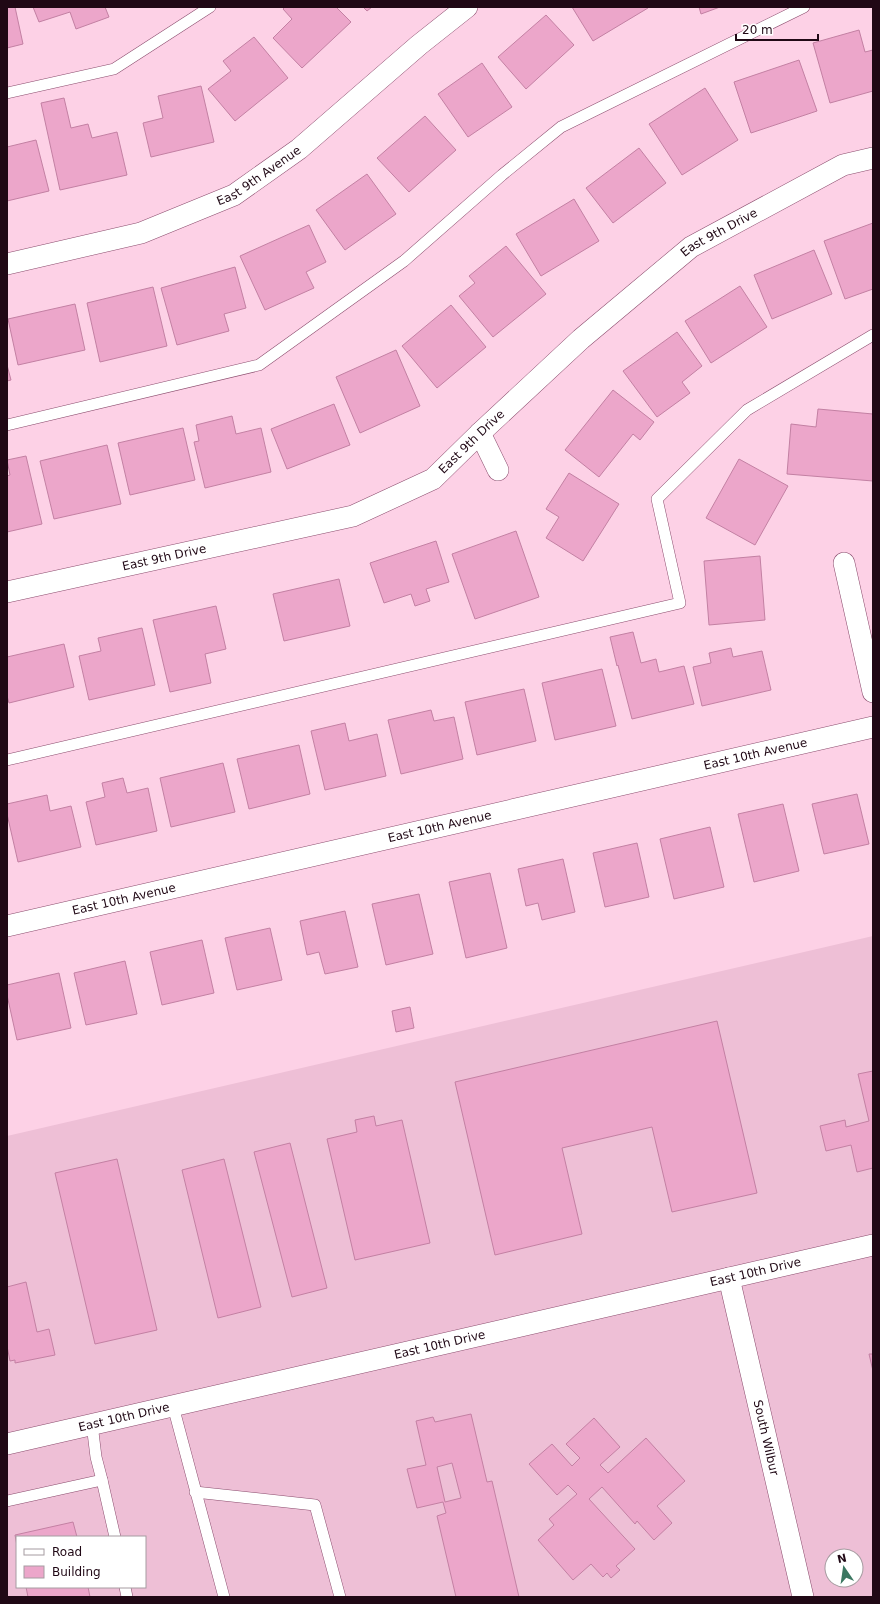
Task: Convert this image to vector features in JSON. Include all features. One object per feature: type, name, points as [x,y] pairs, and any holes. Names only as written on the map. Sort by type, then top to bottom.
[{"type":"street","name":"East 9th Avenue","points":[[7,264],[141,233],[234,195],[300,149],[419,45],[467,7]]},
{"type":"street","name":"East 9th Drive","points":[[7,592],[353,516],[433,479],[581,339],[690,247],[842,165],[873,158]]},
{"type":"street","points":[[480,433],[498,470]]},
{"type":"street","points":[[844,563],[873,692]]},
{"type":"street","name":"East 10th Avenue","points":[[7,926],[873,727]]},
{"type":"street","name":"East 10th Drive","points":[[7,1444],[873,1245]]},
{"type":"street","name":"South Wilbur","points":[[729,1278],[804,1597]]},
{"type":"lane","points":[[7,94],[114,69],[210,7]]},
{"type":"lane","points":[[7,425],[259,365],[404,261],[502,175],[561,126],[804,7]]},
{"type":"lane","points":[[7,760],[680,603],[657,499],[747,410],[873,335]]},
{"type":"lane","points":[[173,1406],[224,1597]]},
{"type":"lane","points":[[92,1424],[96,1457],[115,1536]]},
{"type":"lane","points":[[7,1501],[102,1480]]},
{"type":"lane","points":[[195,1492],[315,1505],[340,1597]]},
{"type":"shaded area","points":[[873,936],[873,1597],[7,1597],[7,1136]]},
{"type":"building","points":[[7,7],[15,7],[23,44],[7,48]]},
{"type":"building","points":[[33,7],[105,7],[109,17],[76,29],[70,12],[39,22]]},
{"type":"building","points":[[285,7],[336,7],[351,22],[302,68],[273,38],[292,19],[283,9]]},
{"type":"building","points":[[363,7],[372,7],[367,11]]},
{"type":"building","points":[[572,7],[647,7],[648,8],[593,41]]},
{"type":"building","points":[[699,7],[720,7],[701,14]]},
{"type":"building","points":[[546,15],[574,45],[526,89],[498,57]]},
{"type":"building","points":[[859,30],[865,52],[873,50],[873,91],[830,103],[813,43]]},
{"type":"building","points":[[254,37],[288,78],[235,121],[208,89],[231,71],[223,61]]},
{"type":"building","points":[[799,60],[817,111],[751,133],[734,82]]},
{"type":"building","points":[[482,63],[512,107],[468,137],[438,94]]},
{"type":"building","points":[[201,86],[214,142],[151,157],[143,123],[163,118],[158,96]]},
{"type":"building","points":[[705,88],[738,140],[682,175],[649,124]]},
{"type":"building","points":[[64,98],[71,128],[88,124],[92,138],[117,132],[127,175],[60,190],[41,103]]},
{"type":"building","points":[[425,116],[456,150],[409,192],[377,158]]},
{"type":"building","points":[[36,140],[49,191],[7,201],[7,147]]},
{"type":"building","points":[[639,148],[666,183],[613,223],[586,188]]},
{"type":"building","points":[[367,174],[396,214],[345,250],[316,210]]},
{"type":"building","points":[[574,199],[599,241],[541,276],[516,234]]},
{"type":"building","points":[[873,223],[873,289],[845,299],[824,241]]},
{"type":"building","points":[[309,225],[326,262],[306,272],[314,288],[265,310],[240,256]]},
{"type":"building","points":[[506,246],[546,294],[493,337],[459,296],[475,283],[469,276]]},
{"type":"building","points":[[814,250],[832,294],[772,319],[754,275]]},
{"type":"building","points":[[235,267],[246,308],[224,314],[229,331],[177,345],[161,288]]},
{"type":"building","points":[[740,286],[767,327],[711,363],[685,321]]},
{"type":"building","points":[[153,287],[167,346],[100,362],[87,303]]},
{"type":"building","points":[[75,304],[85,350],[18,365],[8,319]]},
{"type":"building","points":[[451,305],[486,347],[437,388],[402,346]]},
{"type":"building","points":[[677,332],[702,366],[682,382],[690,393],[657,417],[623,371]]},
{"type":"building","points":[[396,350],[420,406],[360,433],[336,377]]},
{"type":"building","points":[[7,365],[11,380],[7,381]]},
{"type":"building","points":[[613,390],[654,422],[640,440],[633,434],[599,477],[565,450]]},
{"type":"building","points":[[334,404],[350,445],[287,469],[271,429]]},
{"type":"building","points":[[818,409],[873,414],[873,481],[787,474],[791,424],[816,427]]},
{"type":"building","points":[[232,416],[236,434],[261,428],[271,472],[205,488],[194,442],[199,441],[196,425]]},
{"type":"building","points":[[183,428],[195,480],[130,495],[118,443]]},
{"type":"building","points":[[107,445],[121,504],[54,519],[40,461]]},
{"type":"building","points":[[26,456],[42,524],[7,532],[7,476],[10,475],[7,460]]},
{"type":"building","points":[[739,459],[788,486],[755,545],[706,518]]},
{"type":"building","points":[[569,473],[619,504],[583,561],[546,538],[559,517],[546,509]]},
{"type":"building","points":[[516,531],[539,597],[475,619],[452,554]]},
{"type":"building","points":[[436,541],[449,582],[426,589],[430,601],[415,606],[411,594],[384,603],[370,563]]},
{"type":"building","points":[[760,556],[765,620],[709,625],[704,561]]},
{"type":"building","points":[[339,579],[350,626],[284,641],[273,594]]},
{"type":"building","points":[[216,606],[226,649],[205,654],[211,683],[170,692],[153,620]]},
{"type":"building","points":[[142,628],[155,685],[89,700],[79,656],[101,651],[98,638]]},
{"type":"building","points":[[633,632],[641,663],[656,659],[659,672],[684,666],[694,704],[632,719],[610,637]]},
{"type":"building","points":[[64,644],[74,687],[9,703],[7,696],[7,657]]},
{"type":"building","points":[[731,648],[733,657],[762,651],[771,690],[702,706],[693,667],[711,663],[709,653]]},
{"type":"building","points":[[602,669],[616,726],[555,740],[542,683]]},
{"type":"building","points":[[524,689],[536,741],[477,755],[465,702]]},
{"type":"building","points":[[431,710],[434,721],[454,717],[463,759],[401,774],[388,720]]},
{"type":"building","points":[[345,723],[349,741],[377,734],[386,776],[325,790],[311,731]]},
{"type":"building","points":[[299,745],[310,794],[249,809],[237,759]]},
{"type":"building","points":[[223,763],[235,812],[171,827],[160,778]]},
{"type":"building","points":[[123,778],[127,793],[148,788],[157,831],[96,845],[86,802],[105,797],[102,783]]},
{"type":"building","points":[[857,794],[869,844],[824,854],[812,804]]},
{"type":"building","points":[[47,795],[50,811],[71,806],[81,847],[18,862],[7,814],[7,804]]},
{"type":"building","points":[[783,804],[799,871],[754,882],[738,814]]},
{"type":"building","points":[[710,827],[724,887],[674,899],[660,839]]},
{"type":"building","points":[[637,843],[649,897],[605,907],[593,853]]},
{"type":"building","points":[[563,859],[575,912],[542,920],[538,903],[526,906],[518,869]]},
{"type":"building","points":[[490,873],[507,948],[466,958],[449,882]]},
{"type":"building","points":[[419,894],[433,954],[386,965],[372,904]]},
{"type":"building","points":[[345,911],[358,967],[325,974],[319,952],[307,955],[300,921]]},
{"type":"building","points":[[270,928],[282,980],[237,990],[225,938]]},
{"type":"building","points":[[202,940],[214,993],[162,1005],[150,952]]},
{"type":"building","points":[[125,961],[137,1014],[86,1025],[74,973]]},
{"type":"building","points":[[59,973],[71,1028],[17,1040],[7,995],[7,985]]},
{"type":"building","points":[[410,1007],[414,1028],[396,1032],[392,1011]]},
{"type":"building","points":[[717,1021],[757,1193],[672,1212],[652,1127],[562,1148],[582,1234],[495,1255],[455,1082]]},
{"type":"building","points":[[873,1071],[873,1168],[857,1172],[851,1145],[826,1151],[820,1126],[845,1120],[846,1127],[869,1121],[858,1074]]},
{"type":"building","points":[[374,1116],[376,1126],[402,1120],[430,1243],[355,1260],[327,1139],[357,1132],[355,1120]]},
{"type":"building","points":[[290,1143],[327,1288],[292,1297],[254,1152]]},
{"type":"building","points":[[117,1159],[157,1330],[95,1344],[55,1173]]},
{"type":"building","points":[[224,1159],[261,1307],[218,1318],[182,1170]]},
{"type":"building","points":[[26,1282],[37,1332],[49,1329],[55,1355],[15,1363],[15,1360],[10,1361],[7,1346],[7,1287]]},
{"type":"building","points":[[869,1354],[873,1354],[873,1371]]},
{"type":"building","points":[[471,1414],[487,1482],[492,1481],[519,1597],[456,1597],[437,1516],[446,1513],[443,1502],[417,1508],[407,1469],[426,1465],[416,1421],[433,1417],[435,1422]],"holes":[[[452,1463],[461,1498],[445,1502],[437,1467]]]},
{"type":"building","points":[[594,1418],[620,1447],[600,1465],[608,1473],[646,1438],[685,1481],[657,1506],[672,1523],[654,1540],[637,1521],[635,1524],[602,1487],[589,1499],[635,1549],[616,1566],[620,1570],[611,1578],[607,1573],[603,1577],[591,1564],[573,1580],[538,1540],[554,1525],[549,1519],[577,1494],[568,1485],[557,1495],[529,1464],[552,1444],[572,1466],[580,1458],[566,1444]]},
{"type":"building","points":[[73,1522],[77,1536],[16,1536],[16,1540],[15,1535]]},
{"type":"building","points":[[26,1588],[88,1588],[90,1597],[28,1597]]}]
